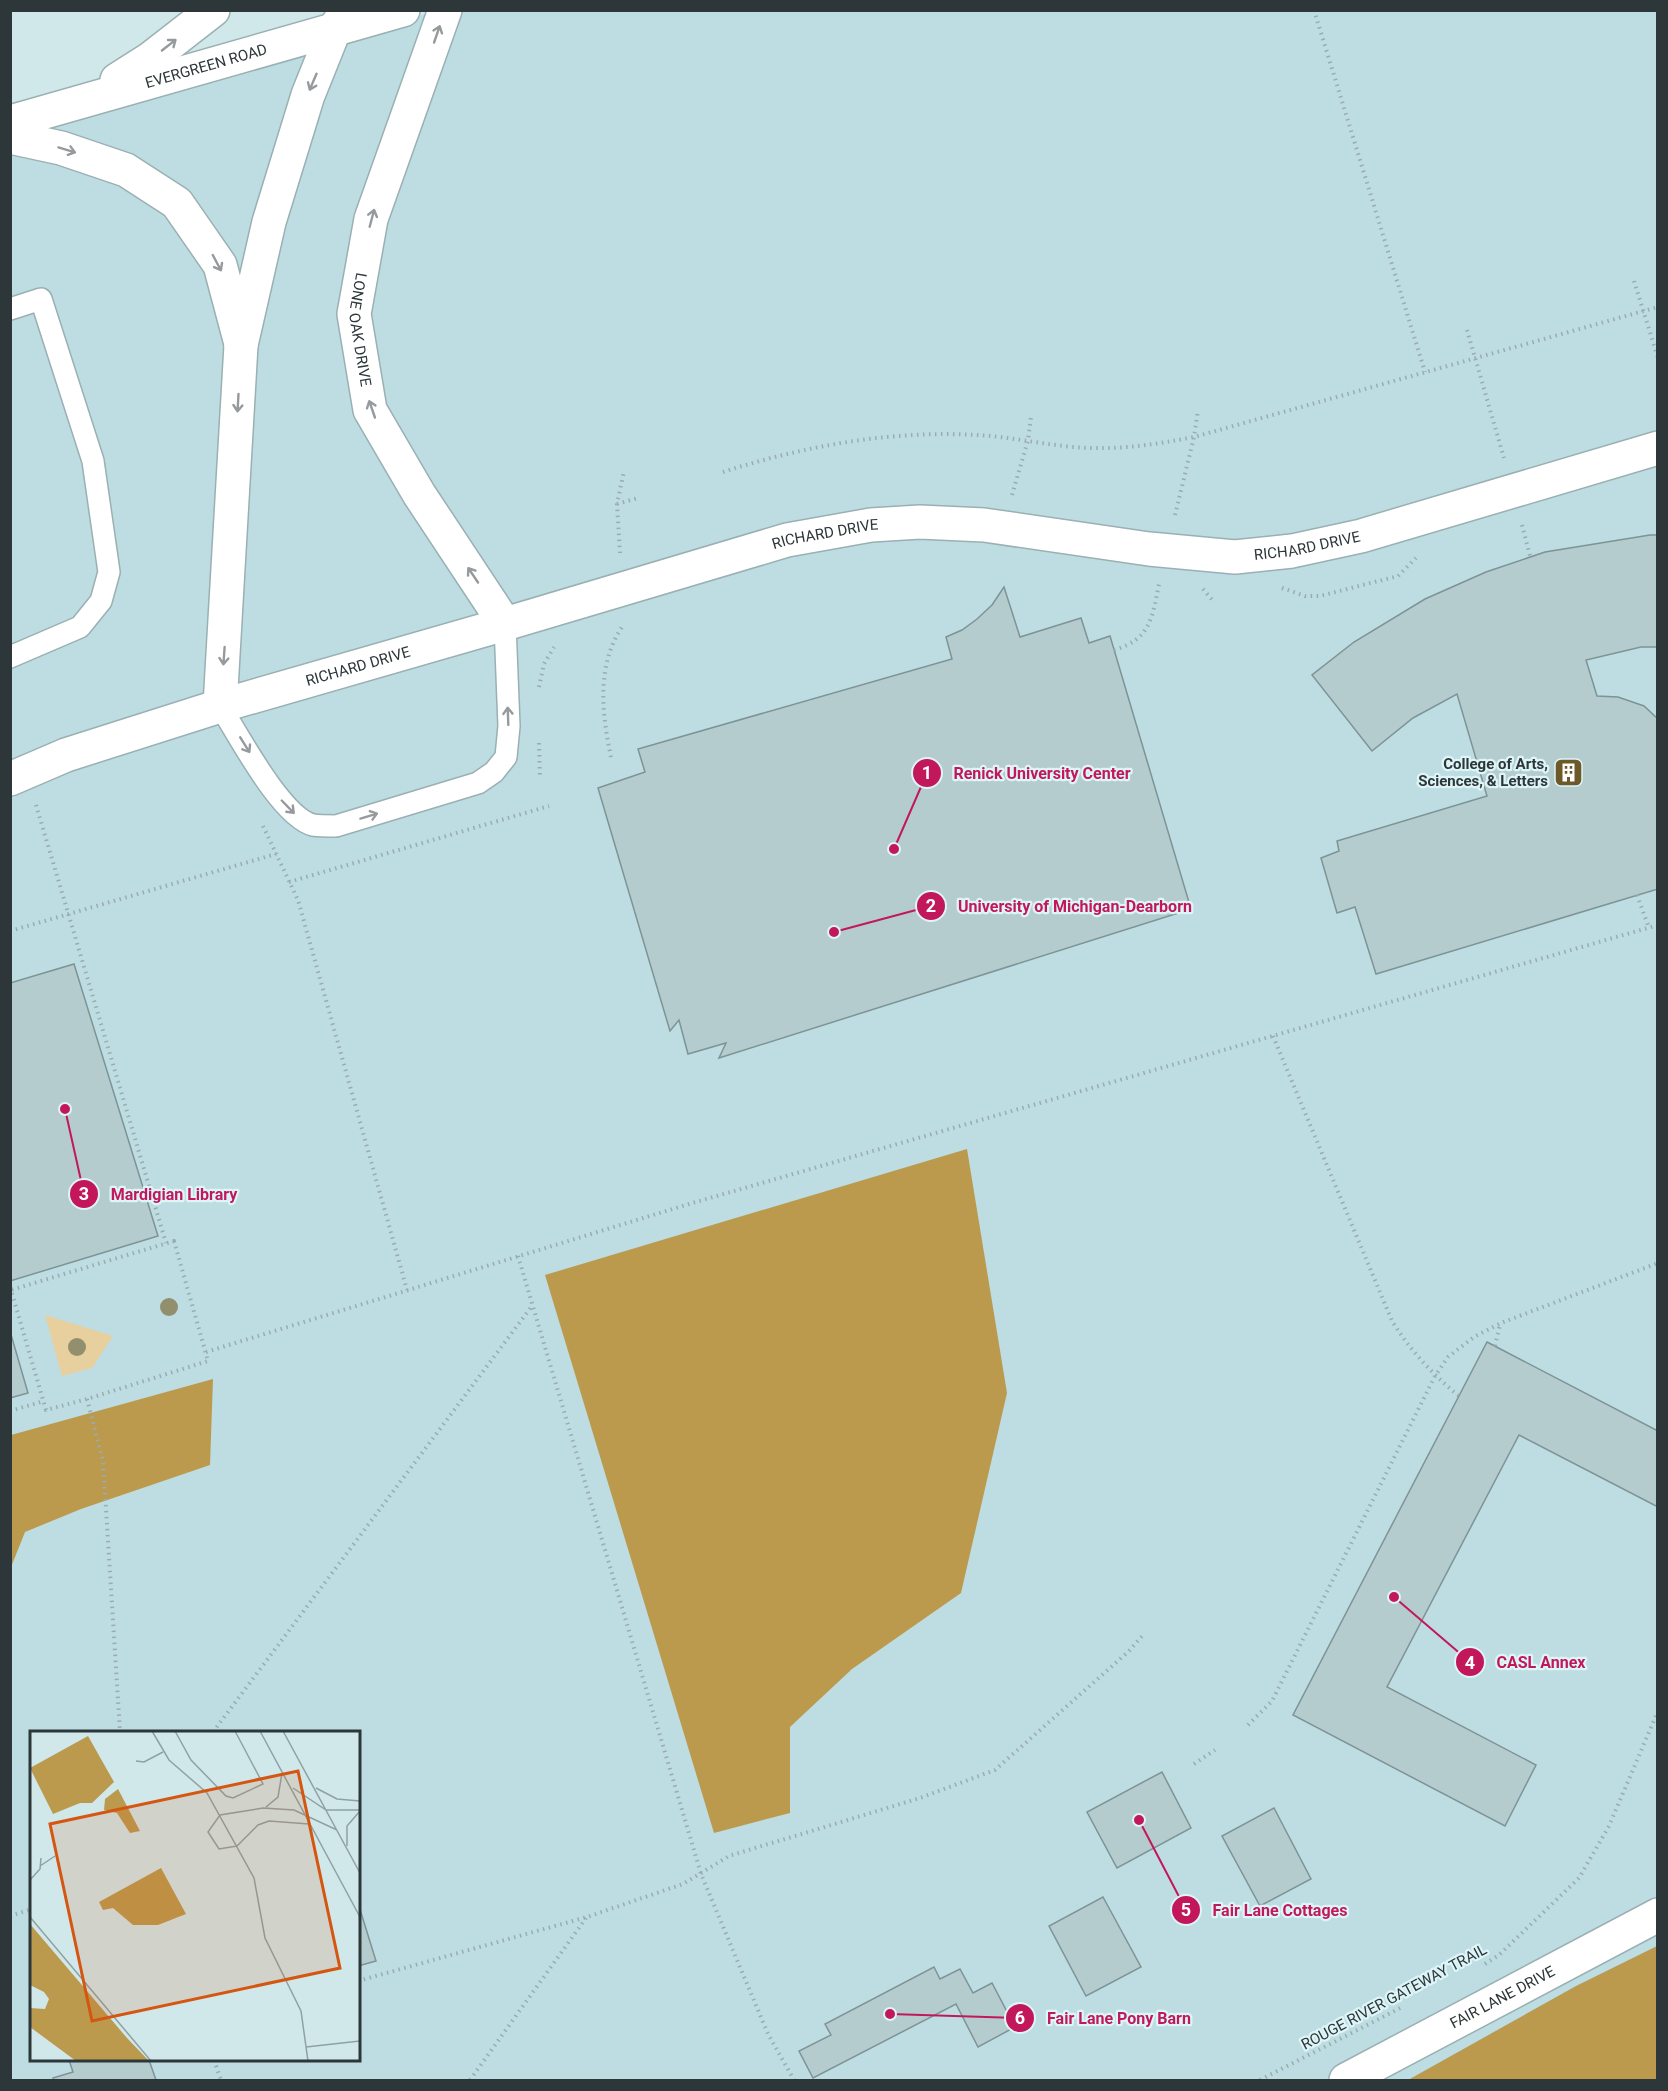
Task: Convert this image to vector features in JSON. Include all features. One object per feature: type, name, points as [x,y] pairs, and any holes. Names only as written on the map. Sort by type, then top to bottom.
[{"type":"street","points":[[85,100],[150,59],[213,10]]},
{"type":"street","name":"EVERGREEN ROAD","points":[[10,122],[341,19],[403,10]]},
{"type":"street","name":"LONE OAK DRIVE","points":[[445,10],[371,219],[354,314],[370,410],[419,494],[505,624]]},
{"type":"street","points":[[220,706],[241,345],[273,211],[308,95],[341,19]]},
{"type":"street","points":[[10,137],[61,148],[126,170],[177,204],[220,265],[241,345]]},
{"type":"street","name":"RICHARD DRIVE","points":[[10,779],[66,755],[220,706],[787,540],[871,525],[920,522],[984,525],[1149,549],[1234,557],[1292,552],[1361,536],[1658,448]]},
{"type":"street","name":"FAIR LANE DRIVE","points":[[1346,2080],[1658,1915]]},
{"type":"lane","points":[[10,309],[41,299],[93,461],[109,572],[101,601],[80,627],[10,657]]},
{"type":"lane","points":[[220,706],[269,785],[290,811],[312,825],[336,826],[478,783],[494,772],[506,757],[509,726],[505,624]]},
{"type":"path","points":[[1314,10],[1425,372]]},
{"type":"path","points":[[1634,281],[1658,358]]},
{"type":"path","points":[[723,472],[750,463],[823,446],[861,440],[934,435],[976,435],[1088,448],[1140,447],[1194,437],[1658,307]]},
{"type":"path","points":[[1467,330],[1507,467]]},
{"type":"path","points":[[1175,516],[1194,437],[1198,410]]},
{"type":"path","points":[[1010,501],[1028,440],[1031,417]]},
{"type":"path","points":[[620,563],[617,504],[624,471]]},
{"type":"path","points":[[617,504],[638,498]]},
{"type":"path","points":[[1520,517],[1530,556]]},
{"type":"path","points":[[1114,650],[1130,645],[1145,632],[1152,615],[1161,578]]},
{"type":"path","points":[[1196,582],[1214,602]]},
{"type":"path","points":[[610,757],[604,722],[603,685],[608,656],[620,630],[627,621]]},
{"type":"path","points":[[539,698],[544,664],[557,641]]},
{"type":"path","points":[[539,732],[540,778]]},
{"type":"path","points":[[35,804],[166,1243]]},
{"type":"path","points":[[289,882],[549,806]]},
{"type":"path","points":[[261,822],[297,900],[407,1290]]},
{"type":"path","points":[[10,931],[276,855]]},
{"type":"path","points":[[1638,895],[1649,928]]},
{"type":"path","points":[[206,1352],[689,1204],[1658,925]]},
{"type":"path","points":[[1273,1036],[1392,1321],[1403,1338],[1435,1376],[1459,1396]]},
{"type":"path","points":[[174,1241],[206,1352],[208,1361],[46,1410],[11,1290],[174,1241]]},
{"type":"path","points":[[518,1256],[701,1874],[768,2034],[794,2080]]},
{"type":"path","points":[[1248,1725],[1272,1701],[1435,1376],[1448,1357],[1474,1337],[1501,1323],[1658,1263]]},
{"type":"path","points":[[214,1731],[532,1305]]},
{"type":"path","points":[[1495,1346],[1501,1323]]},
{"type":"path","points":[[87,1399],[103,1461],[120,1731]]},
{"type":"path","points":[[10,1411],[44,1401]]},
{"type":"path","points":[[360,1981],[586,1917],[683,1884],[729,1856],[920,1798],[995,1770],[1129,1651],[1144,1634]]},
{"type":"path","name":"ROUGE RIVER GATEWAY TRAIL","points":[[1480,1966],[1499,1955],[1579,1878],[1609,1826],[1658,1711]]},
{"type":"path","points":[[1194,1764],[1215,1750]]},
{"type":"path","points":[[10,1916],[30,1910]]},
{"type":"path","points":[[470,2080],[586,1917]]},
{"type":"path","name":"ROUGE RIVER GATEWAY TRAIL","points":[[1260,2080],[1405,2006]]},
{"type":"path","points":[[214,2061],[221,2080]]},
{"type":"shaded area","points":[[438,11],[1657,11],[1657,1953],[1424,2080],[11,2080],[11,131],[335,37]]},
{"type":"shaded area","points":[[967,1149],[1007,1393],[961,1593],[852,1669],[790,1727],[790,1813],[714,1833],[545,1275]]},
{"type":"shaded area","points":[[45,1315],[113,1336],[92,1368],[62,1376]]},
{"type":"shaded area","points":[[213,1379],[210,1465],[81,1509],[25,1532],[11,1567],[11,1435]]},
{"type":"shaded area","points":[[1657,1946],[1657,2080],[1408,2080],[1576,1986]]},
{"type":"building","name":"College of Arts, Sciences, & Letters","points":[[1658,535],[1658,647],[1641,647],[1586,660],[1597,696],[1618,697],[1644,706],[1658,719],[1658,889],[1376,974],[1355,907],[1337,913],[1321,858],[1339,851],[1337,841],[1487,796],[1457,694],[1413,718],[1372,751],[1312,675],[1354,642],[1425,599],[1486,572],[1545,552]]},
{"type":"building","points":[[1004,587],[1020,637],[1081,618],[1089,643],[1110,636],[1191,909],[719,1058],[726,1043],[688,1054],[679,1020],[670,1031],[598,788],[645,772],[638,749],[952,659],[946,637],[962,630],[977,619],[992,605]]},
{"type":"building","points":[[74,964],[158,1236],[10,1281],[10,983]]},
{"type":"building","points":[[10,1331],[28,1393],[10,1398]]},
{"type":"building","points":[[1487,1342],[1658,1431],[1658,1507],[1519,1435],[1387,1687],[1536,1765],[1505,1826],[1293,1715]]},
{"type":"building","points":[[1162,1772],[1191,1828],[1117,1868],[1087,1812]]},
{"type":"building","points":[[1274,1808],[1311,1879],[1260,1906],[1222,1836]]},
{"type":"building","points":[[1103,1897],[1141,1967],[1086,1996],[1049,1926]]},
{"type":"building","points":[[360,1909],[376,1961],[360,1965]]},
{"type":"building","points":[[934,1967],[940,1979],[960,1969],[973,1993],[992,1983],[1015,2027],[978,2047],[956,2004],[813,2078],[799,2051],[831,2035],[825,2024]]},
{"type":"building","points":[[69,2061],[149,2061],[156,2080],[54,2080],[53,2078],[73,2072]]},
{"type":"place","name":"College of Arts, Sciences, & Letters","points":[[1569,773]]},
{"type":"place","name":"Renick University Center","points":[[894,849]]},
{"type":"place","name":"University of Michigan-Dearborn","points":[[834,932]]},
{"type":"place","name":"Mardigian Library","points":[[65,1109]]},
{"type":"place","name":"CASL Annex","points":[[1394,1597]]},
{"type":"place","name":"Fair Lane Cottages","points":[[1139,1820]]},
{"type":"place","name":"Fair Lane Pony Barn","points":[[890,2014]]}]
